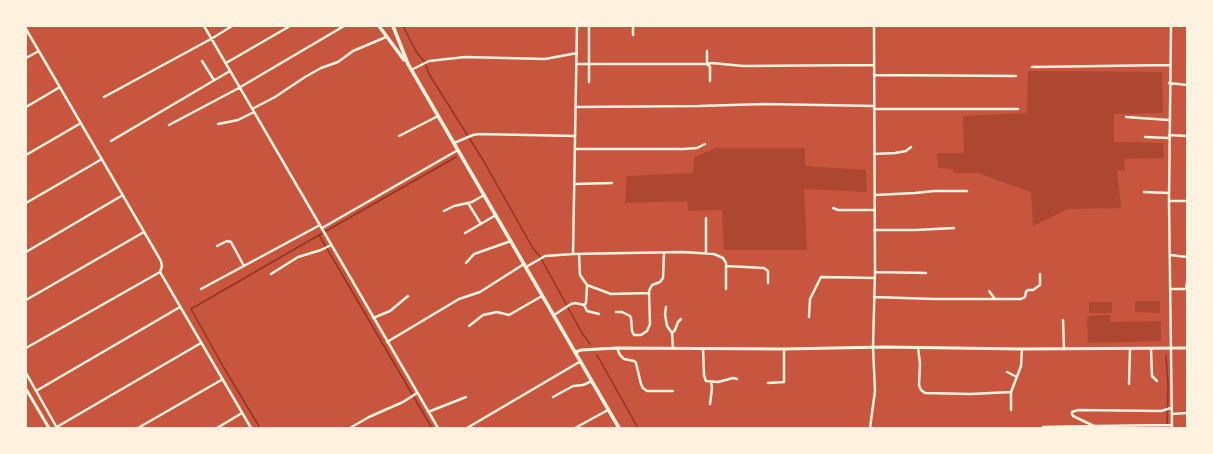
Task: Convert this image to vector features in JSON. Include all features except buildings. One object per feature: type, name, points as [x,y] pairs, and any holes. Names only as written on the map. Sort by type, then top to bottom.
[{"type":"main road","points":[[379,26],[408,64]]},
{"type":"main road","points":[[393,26],[411,70],[619,428]]},
{"type":"street","points":[[204,26],[210,39],[240,87],[318,226],[326,235],[330,245],[388,341],[416,394],[438,428]]},
{"type":"street","points":[[104,97],[232,26]]},
{"type":"street","points":[[226,63],[290,26]]},
{"type":"street","points":[[169,126],[232,92],[344,26]]},
{"type":"street","points":[[573,254],[577,26]]},
{"type":"street","points":[[588,82],[589,26]]},
{"type":"street","points":[[633,26],[633,35]]},
{"type":"street","points":[[870,428],[875,391],[873,347],[875,278],[874,26]]},
{"type":"street","points":[[1043,427],[1171,426],[1172,414],[1169,409],[1171,289],[1169,84],[1171,26]]},
{"type":"street","points":[[26,29],[161,261],[162,266],[160,272],[26,348]]},
{"type":"street","points":[[218,124],[238,120],[304,77],[321,68],[338,62],[353,51],[386,37]]},
{"type":"street","points":[[26,58],[39,51]]},
{"type":"street","points":[[707,51],[707,64],[710,67],[710,81]]},
{"type":"street","points":[[411,70],[430,61],[465,57],[545,59],[577,53]]},
{"type":"street","points":[[202,61],[214,80]]},
{"type":"street","points":[[577,64],[707,64],[712,62],[743,66],[874,65]]},
{"type":"street","points":[[1032,67],[1170,65]]},
{"type":"street","points":[[110,141],[230,70]]},
{"type":"street","points":[[874,75],[1016,76]]},
{"type":"street","points":[[1169,84],[1187,84]]},
{"type":"street","points":[[26,107],[60,87]]},
{"type":"street","points":[[576,107],[765,104],[1018,109]]},
{"type":"street","points":[[399,136],[438,116]]},
{"type":"street","points":[[1126,117],[1169,120]]},
{"type":"street","points":[[26,155],[81,123]]},
{"type":"street","points":[[454,143],[473,135],[575,136]]},
{"type":"street","points":[[1145,137],[1187,136]]},
{"type":"street","points":[[575,149],[684,149],[698,148],[704,144]]},
{"type":"street","points":[[874,154],[906,151],[911,147]]},
{"type":"street","points":[[323,230],[458,150]]},
{"type":"street","points":[[26,203],[102,159]]},
{"type":"street","points":[[574,184],[612,183]]},
{"type":"street","points":[[875,195],[966,190]]},
{"type":"street","points":[[1144,192],[1169,193]]},
{"type":"street","points":[[26,252],[123,195]]},
{"type":"street","points":[[444,211],[454,206],[472,202],[484,195]]},
{"type":"street","points":[[1169,201],[1187,201]]},
{"type":"street","points":[[468,203],[481,224]]},
{"type":"street","points":[[833,208],[838,210],[874,210]]},
{"type":"street","points":[[465,233],[496,215]]},
{"type":"street","points":[[706,218],[706,253]]},
{"type":"street","points":[[201,289],[318,226]]},
{"type":"street","points":[[874,230],[954,228]]},
{"type":"street","points":[[26,300],[144,232]]},
{"type":"street","points":[[218,246],[227,241],[231,242],[244,266]]},
{"type":"street","points":[[466,263],[474,254],[511,241]]},
{"type":"street","points":[[271,274],[298,256],[321,250],[330,245]]},
{"type":"street","points":[[616,312],[622,312],[630,316],[634,335],[641,335],[647,332],[650,324],[649,290],[652,285],[660,282],[663,278],[664,253]]},
{"type":"street","points":[[388,341],[459,299],[480,292],[525,265],[544,256],[573,254],[664,253],[706,253],[719,255],[723,258],[726,266],[726,289]]},
{"type":"street","points":[[579,254],[580,275],[587,285],[611,294],[649,294]]},
{"type":"street","points":[[1170,255],[1187,257]]},
{"type":"street","points":[[726,266],[764,268],[768,271],[768,283]]},
{"type":"street","points":[[160,272],[251,428]]},
{"type":"street","points":[[875,272],[926,273]]},
{"type":"street","points":[[874,297],[1021,299],[1025,297],[1028,290],[1033,290],[1040,285],[1040,274]]},
{"type":"street","points":[[810,316],[810,299],[821,276],[875,278]]},
{"type":"street","points":[[1171,289],[1186,289],[1187,282]]},
{"type":"street","points":[[587,285],[586,303],[584,305],[587,311],[598,314]]},
{"type":"street","points":[[989,291],[995,299]]},
{"type":"street","points":[[373,318],[390,310],[408,296]]},
{"type":"street","points":[[470,326],[483,315],[498,312],[509,315],[543,296]]},
{"type":"street","points":[[554,315],[571,304],[575,303],[584,305]]},
{"type":"street","points":[[36,391],[180,307]]},
{"type":"street","points":[[666,307],[665,314],[667,326],[672,332],[674,348]]},
{"type":"street","points":[[672,332],[675,330],[681,319]]},
{"type":"street","points":[[1063,320],[1064,349]]},
{"type":"street","points":[[26,373],[56,428],[201,343]]},
{"type":"street","points":[[918,347],[920,385],[921,390],[925,393],[971,394],[1012,392]]},
{"type":"street","points":[[576,352],[581,350],[617,348],[1187,348]]},
{"type":"street","points":[[617,348],[620,355],[636,363],[643,388],[647,391],[673,391]]},
{"type":"street","points":[[703,348],[704,375],[706,381],[711,382],[732,378],[737,379]]},
{"type":"street","points":[[768,383],[784,382],[784,349]]},
{"type":"street","points":[[1011,410],[1012,392],[1021,366],[1022,349]]},
{"type":"street","points":[[1129,384],[1130,349]]},
{"type":"street","points":[[1152,349],[1152,376],[1157,381]]},
{"type":"street","points":[[467,428],[581,361]]},
{"type":"street","points":[[1007,372],[1017,378]]},
{"type":"street","points":[[138,428],[223,379]]},
{"type":"street","points":[[553,397],[572,386],[583,386],[592,381]]},
{"type":"street","points":[[710,404],[712,388],[711,382]]},
{"type":"street","points":[[26,389],[49,428]]},
{"type":"street","points":[[350,428],[416,394]]},
{"type":"street","points":[[428,412],[466,397]]},
{"type":"street","points":[[1094,426],[1073,416],[1072,412],[1078,410],[1169,409]]},
{"type":"street","points":[[575,428],[609,410]]},
{"type":"street","points":[[217,428],[242,413]]},
{"type":"street","points":[[1172,414],[1187,413]]},
{"type":"shaded area","points":[[1028,71],[1162,72],[1163,113],[1114,114],[1114,142],[1163,143],[1164,158],[1124,159],[1125,171],[1117,170],[1121,208],[1068,209],[1033,226],[1031,192],[978,173],[953,173],[953,169],[938,168],[937,153],[964,153],[963,116],[1027,113]]},
{"type":"shaded area","points":[[716,148],[805,148],[805,166],[866,170],[867,192],[804,189],[807,250],[724,250],[722,210],[689,211],[687,201],[625,203],[627,176],[693,173],[694,157]]},
{"type":"shaded area","points":[[1135,301],[1160,301],[1160,313],[1135,312]]},
{"type":"shaded area","points":[[1089,302],[1112,302],[1112,313],[1089,313]]},
{"type":"shaded area","points":[[1110,315],[1110,322],[1161,321],[1161,341],[1088,343],[1087,316]]},
{"type":"waterway","points":[[403,26],[417,53],[424,61],[429,74],[483,160],[534,250],[539,255],[582,333],[590,344]]},
{"type":"waterway","points":[[319,235],[456,157]]},
{"type":"waterway","points":[[260,428],[191,309],[319,235],[432,428]]},
{"type":"waterway","points":[[597,355],[638,428]]},
{"type":"waterway","points":[[1166,356],[1168,385],[1167,428]]}]
